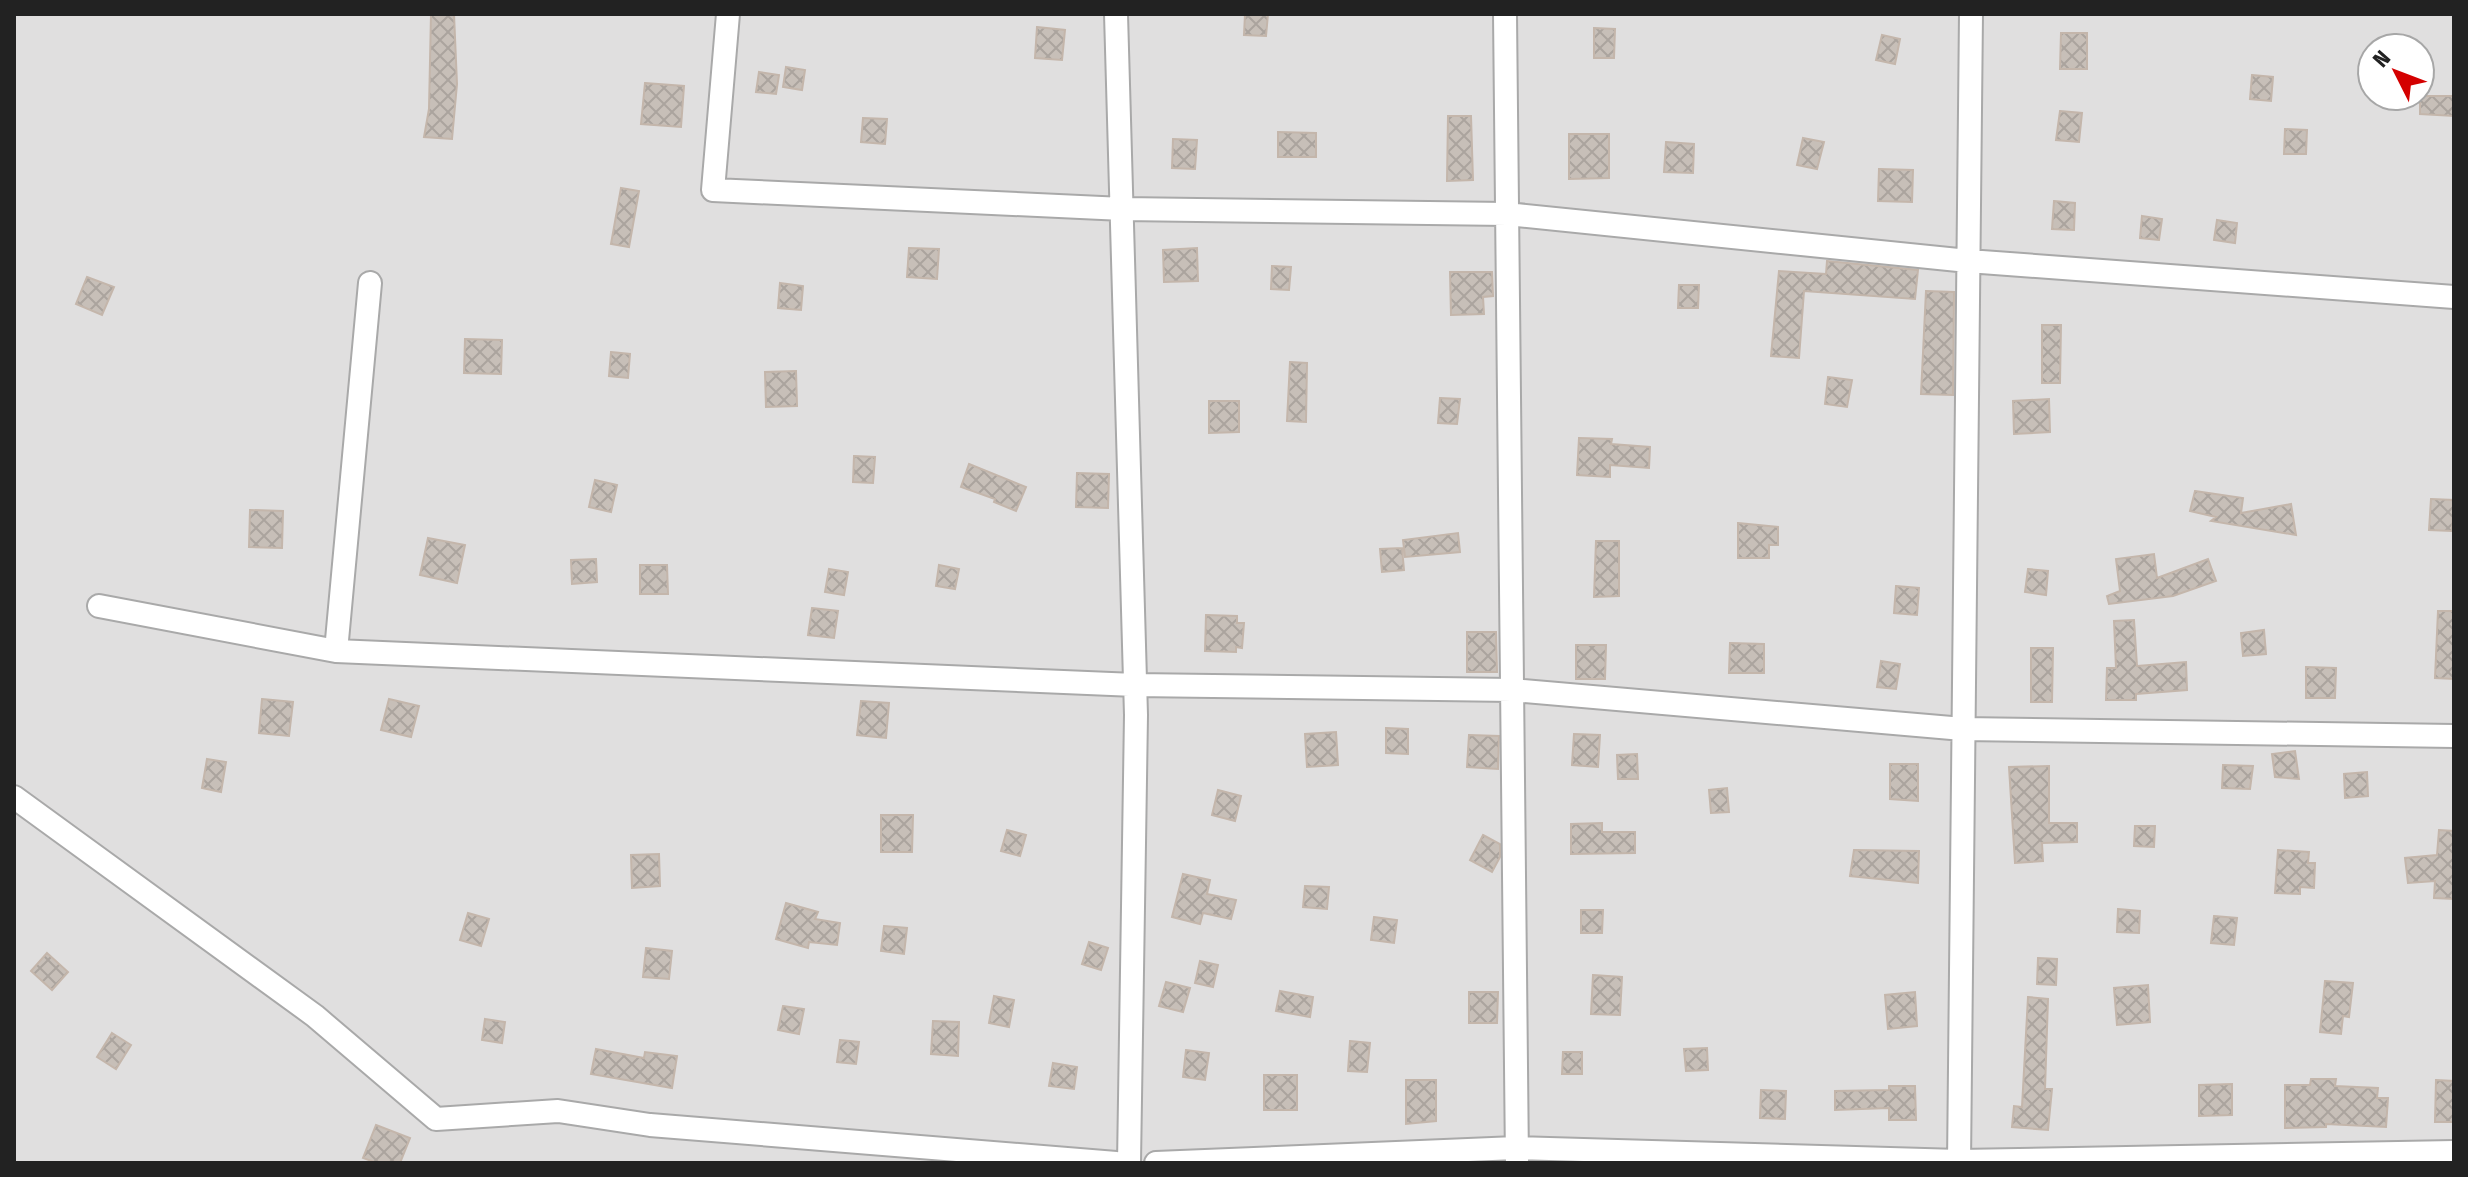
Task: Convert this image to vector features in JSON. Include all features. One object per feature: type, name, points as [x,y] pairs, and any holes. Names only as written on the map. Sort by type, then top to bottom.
[{"type":"street","points":[[728,14],[713,190],[1123,209],[1507,214],[1968,261],[2454,297]]},
{"type":"street","points":[[1116,14],[1135,685],[1129,1163]]},
{"type":"street","points":[[1505,14],[1516,1155]]},
{"type":"street","points":[[1959,1162],[1971,14]]},
{"type":"street","points":[[336,651],[370,283]]},
{"type":"street","points":[[99,606],[336,651],[1135,685],[1512,690],[1963,729],[2454,736]]},
{"type":"street","points":[[14,797],[315,1016],[436,1119],[558,1111],[650,1125],[710,1127],[1116,1163]]},
{"type":"street","points":[[1156,1163],[1516,1155],[1959,1162],[2454,1152]]},
{"type":"shaded area","points":[[14,14],[2454,14],[2454,1163],[14,1163]]},
{"type":"building","points":[[431,14],[454,14],[457,84],[452,139],[424,137],[429,109]]},
{"type":"building","points":[[1245,14],[1268,14],[1266,36],[1244,35]]},
{"type":"building","points":[[1037,27],[1065,30],[1062,60],[1035,58]]},
{"type":"building","points":[[1594,28],[1615,29],[1614,58],[1594,58]]},
{"type":"building","points":[[2061,33],[2087,33],[2087,69],[2060,69]]},
{"type":"building","points":[[1882,35],[1900,39],[1895,64],[1876,60]]},
{"type":"building","points":[[786,67],[805,70],[802,90],[783,87]]},
{"type":"building","points":[[759,72],[779,75],[776,94],[756,92]]},
{"type":"building","points":[[2252,75],[2273,77],[2271,101],[2250,99]]},
{"type":"building","points":[[645,83],[684,86],[681,127],[641,124]]},
{"type":"building","points":[[2436,96],[2454,96],[2454,116],[2420,114],[2436,112]]},
{"type":"building","points":[[2060,111],[2082,113],[2079,142],[2056,140]]},
{"type":"building","points":[[1448,116],[1471,116],[1473,180],[1447,181]]},
{"type":"building","points":[[863,118],[887,119],[885,144],[861,142]]},
{"type":"building","points":[[2285,129],[2307,130],[2306,154],[2284,154]]},
{"type":"building","points":[[1278,132],[1316,133],[1316,157],[1278,157]]},
{"type":"building","points":[[1569,134],[1609,134],[1609,178],[1569,179]]},
{"type":"building","points":[[1803,138],[1824,142],[1817,169],[1797,165]]},
{"type":"building","points":[[1173,139],[1197,140],[1195,169],[1172,168]]},
{"type":"building","points":[[1666,142],[1694,144],[1693,173],[1664,172]]},
{"type":"building","points":[[1879,169],[1913,170],[1912,202],[1878,201]]},
{"type":"building","points":[[621,188],[639,191],[629,247],[611,244]]},
{"type":"building","points":[[2054,201],[2075,203],[2074,230],[2052,229]]},
{"type":"building","points":[[2142,216],[2162,219],[2159,240],[2140,238]]},
{"type":"building","points":[[2217,220],[2237,223],[2235,243],[2214,240]]},
{"type":"building","points":[[909,248],[939,249],[937,279],[907,277]]},
{"type":"building","points":[[1197,248],[1198,281],[1164,282],[1163,250]]},
{"type":"building","points":[[1827,261],[1918,270],[1915,299],[1804,291],[1799,358],[1771,356],[1779,271],[1826,274]]},
{"type":"building","points":[[1272,266],[1291,267],[1289,290],[1271,289]]},
{"type":"building","points":[[1450,272],[1492,272],[1493,296],[1483,297],[1484,314],[1451,315]]},
{"type":"building","points":[[87,277],[114,287],[102,315],[76,304]]},
{"type":"building","points":[[780,283],[803,286],[801,310],[778,308]]},
{"type":"building","points":[[1679,285],[1699,285],[1698,308],[1678,308]]},
{"type":"building","points":[[1926,291],[1954,292],[1953,395],[1921,394]]},
{"type":"building","points":[[2042,325],[2061,325],[2060,383],[2042,383]]},
{"type":"building","points":[[465,339],[502,340],[501,374],[464,373]]},
{"type":"building","points":[[611,352],[630,354],[628,378],[609,376]]},
{"type":"building","points":[[1290,362],[1307,363],[1306,422],[1287,421]]},
{"type":"building","points":[[796,371],[797,406],[766,407],[765,372]]},
{"type":"building","points":[[1828,377],[1852,380],[1847,407],[1825,404]]},
{"type":"building","points":[[1440,398],[1460,399],[1457,424],[1438,423]]},
{"type":"building","points":[[2049,399],[2050,432],[2014,434],[2013,401]]},
{"type":"building","points":[[1209,401],[1239,401],[1239,432],[1209,433]]},
{"type":"building","points":[[1579,438],[1612,439],[1611,444],[1650,447],[1649,468],[1610,465],[1610,477],[1577,475]]},
{"type":"building","points":[[854,456],[875,457],[873,483],[853,482]]},
{"type":"building","points":[[969,464],[1026,487],[1016,511],[994,502],[995,499],[961,487]]},
{"type":"building","points":[[1077,473],[1109,474],[1108,508],[1076,507]]},
{"type":"building","points":[[595,480],[617,485],[611,512],[589,507]]},
{"type":"building","points":[[2195,491],[2243,498],[2241,513],[2291,504],[2296,535],[2211,521],[2216,517],[2190,511]]},
{"type":"building","points":[[2431,499],[2454,500],[2452,531],[2429,530]]},
{"type":"building","points":[[250,510],[283,511],[282,548],[249,547]]},
{"type":"building","points":[[1738,523],[1778,527],[1778,545],[1769,545],[1769,558],[1738,558]]},
{"type":"building","points":[[1458,533],[1460,552],[1405,557],[1403,540]]},
{"type":"building","points":[[428,538],[465,545],[457,583],[420,575]]},
{"type":"building","points":[[1596,541],[1619,541],[1619,596],[1594,597]]},
{"type":"building","points":[[1402,548],[1404,570],[1382,572],[1380,549]]},
{"type":"building","points":[[2154,554],[2157,578],[2208,559],[2216,581],[2173,596],[2109,604],[2107,596],[2120,591],[2116,559]]},
{"type":"building","points":[[596,559],[597,582],[572,584],[571,560]]},
{"type":"building","points":[[640,565],[667,565],[668,594],[640,594]]},
{"type":"building","points":[[939,565],[959,569],[955,589],[936,586]]},
{"type":"building","points":[[829,569],[848,572],[844,595],[825,592]]},
{"type":"building","points":[[2028,569],[2048,571],[2046,595],[2025,592]]},
{"type":"building","points":[[1896,586],[1919,588],[1917,615],[1894,613]]},
{"type":"building","points":[[812,608],[838,611],[834,638],[808,635]]},
{"type":"building","points":[[2438,611],[2454,611],[2454,679],[2435,678]]},
{"type":"building","points":[[1206,615],[1237,616],[1237,623],[1244,623],[1242,648],[1236,647],[1236,652],[1205,651]]},
{"type":"building","points":[[2134,620],[2137,666],[2186,662],[2187,690],[2136,694],[2136,700],[2106,700],[2107,668],[2116,668],[2114,621]]},
{"type":"building","points":[[2264,630],[2266,654],[2243,656],[2241,633]]},
{"type":"building","points":[[1467,632],[1496,632],[1497,672],[1467,672]]},
{"type":"building","points":[[1730,643],[1764,644],[1764,673],[1729,673]]},
{"type":"building","points":[[1576,645],[1606,645],[1605,679],[1576,679]]},
{"type":"building","points":[[2031,648],[2053,648],[2052,702],[2031,702]]},
{"type":"building","points":[[1881,661],[1900,664],[1896,689],[1877,687]]},
{"type":"building","points":[[2306,667],[2336,668],[2335,698],[2306,698]]},
{"type":"building","points":[[262,699],[293,702],[289,736],[259,733]]},
{"type":"building","points":[[389,699],[419,706],[411,737],[381,730]]},
{"type":"building","points":[[861,701],[889,703],[886,738],[857,735]]},
{"type":"building","points":[[1386,728],[1408,729],[1408,754],[1386,753]]},
{"type":"building","points":[[1336,732],[1338,765],[1307,767],[1305,734]]},
{"type":"building","points":[[1574,734],[1600,735],[1598,767],[1572,765]]},
{"type":"building","points":[[1469,735],[1499,736],[1498,769],[1467,767]]},
{"type":"building","points":[[2295,751],[2299,779],[2275,777],[2272,754]]},
{"type":"building","points":[[1637,754],[1638,779],[1618,779],[1617,755]]},
{"type":"building","points":[[207,759],[226,762],[221,792],[202,788]]},
{"type":"building","points":[[1890,764],[1918,764],[1918,801],[1890,799]]},
{"type":"building","points":[[2223,765],[2253,766],[2250,789],[2222,788]]},
{"type":"building","points":[[2049,766],[2049,823],[2077,823],[2077,842],[2042,843],[2043,861],[2015,863],[2009,767]]},
{"type":"building","points":[[2367,772],[2368,796],[2345,798],[2344,774]]},
{"type":"building","points":[[1727,788],[1729,812],[1711,813],[1709,790]]},
{"type":"building","points":[[1218,790],[1241,796],[1235,821],[1212,815]]},
{"type":"building","points":[[881,815],[913,815],[912,852],[881,852]]},
{"type":"building","points":[[1602,823],[1602,832],[1635,832],[1635,853],[1571,854],[1571,824]]},
{"type":"building","points":[[2135,826],[2155,826],[2154,847],[2134,846]]},
{"type":"building","points":[[1007,830],[1026,835],[1020,856],[1001,851]]},
{"type":"building","points":[[2439,830],[2454,831],[2454,899],[2434,898],[2435,881],[2408,883],[2405,858],[2437,855]]},
{"type":"building","points":[[1483,835],[1500,844],[1500,857],[1492,872],[1470,860]]},
{"type":"building","points":[[1854,850],[1919,851],[1918,883],[1850,876]]},
{"type":"building","points":[[2278,850],[2309,852],[2308,863],[2315,863],[2314,888],[2300,887],[2300,894],[2275,893]]},
{"type":"building","points":[[659,854],[660,886],[632,888],[631,855]]},
{"type":"building","points":[[1183,874],[1210,880],[1207,894],[1236,900],[1231,919],[1203,913],[1200,924],[1172,917]]},
{"type":"building","points":[[1305,886],[1329,887],[1327,909],[1303,907]]},
{"type":"building","points":[[786,903],[818,912],[815,919],[840,923],[837,945],[809,942],[808,948],[776,939]]},
{"type":"building","points":[[2118,909],[2140,911],[2139,933],[2117,932]]},
{"type":"building","points":[[1581,910],[1603,910],[1602,933],[1581,933]]},
{"type":"building","points":[[468,913],[489,919],[481,946],[460,940]]},
{"type":"building","points":[[2214,916],[2237,918],[2234,945],[2211,943]]},
{"type":"building","points":[[1374,917],[1397,920],[1394,943],[1371,940]]},
{"type":"building","points":[[884,926],[907,928],[904,954],[881,951]]},
{"type":"building","points":[[1089,942],[1108,948],[1101,970],[1082,964]]},
{"type":"building","points":[[646,948],[672,951],[669,979],[643,977]]},
{"type":"building","points":[[47,953],[68,972],[52,990],[31,971]]},
{"type":"building","points":[[2038,958],[2057,959],[2056,985],[2037,984]]},
{"type":"building","points":[[1200,961],[1218,965],[1213,987],[1195,983]]},
{"type":"building","points":[[1593,975],[1622,977],[1620,1015],[1591,1014]]},
{"type":"building","points":[[2325,981],[2353,983],[2349,1017],[2343,1016],[2341,1034],[2320,1032]]},
{"type":"building","points":[[1166,982],[1190,988],[1183,1012],[1159,1006]]},
{"type":"building","points":[[2148,985],[2150,1022],[2117,1025],[2114,988]]},
{"type":"building","points":[[1280,991],[1313,997],[1310,1017],[1276,1011]]},
{"type":"building","points":[[1469,992],[1498,992],[1497,1023],[1469,1023]]},
{"type":"building","points":[[1915,992],[1917,1026],[1888,1029],[1885,995]]},
{"type":"building","points":[[994,996],[1014,1000],[1009,1027],[989,1023]]},
{"type":"building","points":[[2028,997],[2048,999],[2045,1089],[2052,1089],[2048,1130],[2012,1127],[2014,1106],[2022,1107]]},
{"type":"building","points":[[783,1006],[804,1009],[799,1034],[778,1030]]},
{"type":"building","points":[[485,1019],[505,1022],[502,1043],[482,1040]]},
{"type":"building","points":[[933,1021],[959,1022],[958,1056],[931,1054]]},
{"type":"building","points":[[112,1033],[131,1045],[116,1069],[97,1057]]},
{"type":"building","points":[[840,1040],[859,1042],[856,1064],[837,1062]]},
{"type":"building","points":[[1350,1041],[1370,1043],[1367,1072],[1348,1071]]},
{"type":"building","points":[[1707,1048],[1708,1070],[1686,1071],[1684,1049]]},
{"type":"building","points":[[596,1049],[644,1058],[645,1052],[677,1056],[672,1088],[591,1074]]},
{"type":"building","points":[[1186,1050],[1209,1053],[1205,1080],[1183,1077]]},
{"type":"building","points":[[1563,1052],[1582,1052],[1582,1074],[1562,1074]]},
{"type":"building","points":[[1053,1063],[1077,1067],[1074,1089],[1049,1086]]},
{"type":"building","points":[[1264,1075],[1297,1075],[1297,1110],[1264,1110]]},
{"type":"building","points":[[2311,1079],[2336,1079],[2335,1086],[2378,1088],[2377,1098],[2388,1098],[2386,1127],[2326,1124],[2326,1127],[2285,1128],[2285,1085],[2310,1085]]},
{"type":"building","points":[[1406,1080],[1436,1080],[1436,1121],[1406,1124]]},
{"type":"building","points":[[2436,1080],[2454,1081],[2454,1122],[2435,1122]]},
{"type":"building","points":[[2232,1084],[2232,1115],[2199,1116],[2199,1085]]},
{"type":"building","points":[[1889,1086],[1915,1086],[1916,1120],[1889,1120],[1889,1108],[1835,1110],[1835,1091],[1889,1090]]},
{"type":"building","points":[[1761,1090],[1786,1091],[1785,1119],[1760,1118]]},
{"type":"building","points":[[376,1125],[410,1138],[400,1163],[377,1163],[363,1158]]}]
